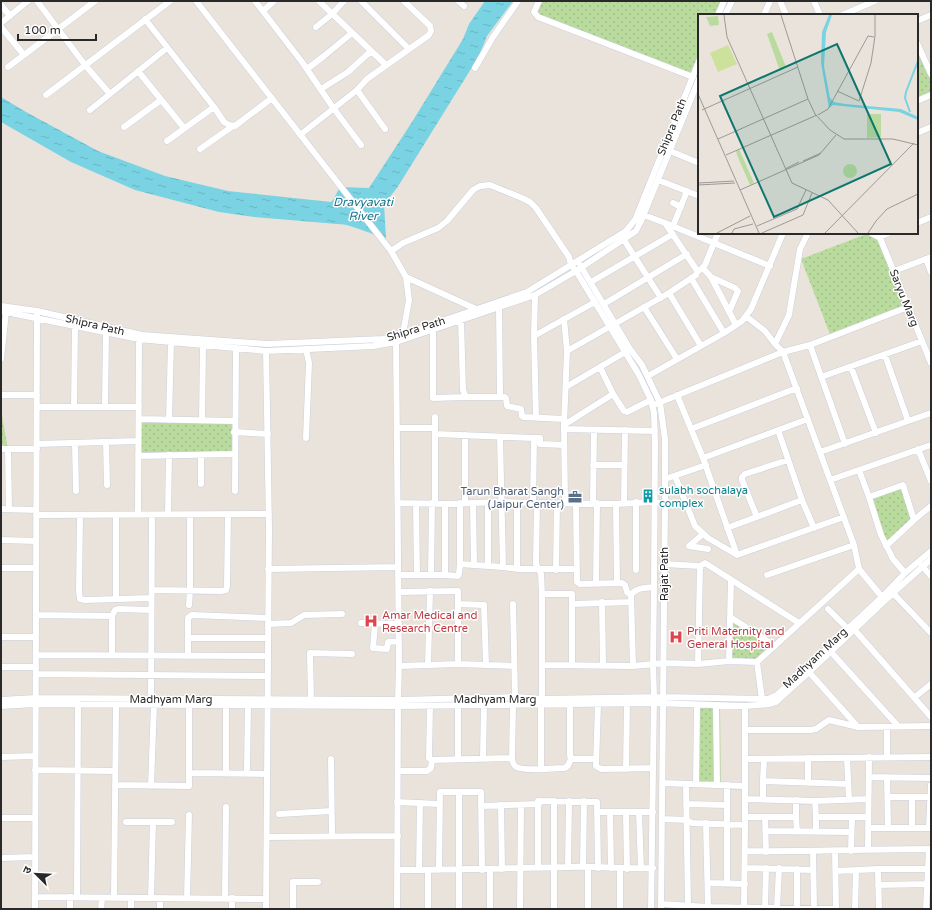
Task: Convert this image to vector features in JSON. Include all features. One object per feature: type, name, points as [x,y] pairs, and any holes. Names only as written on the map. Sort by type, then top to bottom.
[{"type":"street","points":[[1,23],[28,1]]},
{"type":"street","points":[[37,1],[85,65],[110,94]]},
{"type":"street","points":[[83,1],[88,7]]},
{"type":"street","points":[[8,67],[95,1]]},
{"type":"street","points":[[46,95],[170,1]]},
{"type":"street","points":[[196,1],[390,249],[406,277],[409,300],[404,334]]},
{"type":"street","points":[[255,1],[307,69],[360,145]]},
{"type":"street","points":[[263,12],[274,1]]},
{"type":"street","points":[[319,1],[386,65]]},
{"type":"street","points":[[316,27],[332,14],[344,1]]},
{"type":"street","points":[[361,1],[409,49]]},
{"type":"street","points":[[300,135],[357,90],[367,78],[429,34],[431,31],[430,26],[404,1]]},
{"type":"street","points":[[458,1],[464,6]]},
{"type":"street","points":[[475,68],[493,37],[518,1]]},
{"type":"street","points":[[539,1],[534,12],[538,17],[696,78]]},
{"type":"street","points":[[718,14],[724,1]]},
{"type":"street","points":[[726,14],[732,1]]},
{"type":"street","points":[[764,14],[770,1]]},
{"type":"street","points":[[780,1],[786,14]]},
{"type":"street","points":[[814,1],[820,14]]},
{"type":"street","points":[[844,14],[875,1]]},
{"type":"street","points":[[1,5],[10,16]]},
{"type":"street","points":[[918,21],[931,15]]},
{"type":"street","points":[[145,19],[224,122],[233,126]]},
{"type":"street","points":[[1,27],[24,55]]},
{"type":"street","points":[[307,69],[352,33]]},
{"type":"street","points":[[918,45],[931,74]]},
{"type":"street","points":[[90,110],[167,48]]},
{"type":"street","points":[[321,89],[348,72],[371,51]]},
{"type":"street","name":"Shipra Path","points":[[1,306],[75,326],[139,339],[266,350],[373,346],[433,329],[535,295],[576,271],[636,231],[670,151],[696,78],[698,67]]},
{"type":"street","points":[[138,71],[184,128]]},
{"type":"street","name":"Shipra Path","points":[[3,312],[37,315],[142,335],[204,340],[266,344],[383,339],[396,340],[404,334],[527,292],[626,232],[635,220],[696,78]]},
{"type":"street","points":[[357,90],[386,129]]},
{"type":"street","points":[[918,101],[931,96]]},
{"type":"street","points":[[200,149],[235,126],[272,98]]},
{"type":"street","points":[[124,127],[161,100]]},
{"type":"street","points":[[167,141],[214,107]]},
{"type":"street","points":[[918,133],[931,127]]},
{"type":"street","points":[[670,151],[698,163]]},
{"type":"street","points":[[658,180],[698,196]]},
{"type":"street","points":[[390,249],[438,228],[447,221],[473,190],[480,186],[490,185],[522,198],[533,205],[574,264]]},
{"type":"street","points":[[673,226],[687,191]]},
{"type":"street","points":[[673,203],[681,207]]},
{"type":"street","points":[[644,215],[665,222],[770,266]]},
{"type":"street","points":[[918,223],[931,217]]},
{"type":"street","points":[[665,222],[697,272]]},
{"type":"street","points":[[591,282],[673,234]]},
{"type":"street","points":[[567,351],[661,298],[696,275],[707,261],[718,234]]},
{"type":"street","points":[[648,376],[724,333],[747,317],[783,234]]},
{"type":"street","points":[[775,344],[790,315],[800,249],[808,234]]},
{"type":"street","name":"Saryu Marg","points":[[879,235],[931,361]]},
{"type":"street","points":[[624,240],[661,298]]},
{"type":"street","points":[[604,304],[686,254]]},
{"type":"street","points":[[894,271],[929,258],[931,272]]},
{"type":"street","name":"Rajat Path","points":[[574,264],[582,267],[615,323],[652,403],[655,431],[654,700],[651,909]]},
{"type":"street","name":"Rajat Path","points":[[574,264],[576,271],[609,326],[648,376],[660,403],[665,439],[664,700],[661,906]]},
{"type":"street","points":[[703,268],[711,277],[736,325]]},
{"type":"street","points":[[406,277],[476,310]]},
{"type":"street","points":[[711,277],[738,291],[730,312]]},
{"type":"street","points":[[691,278],[724,333]]},
{"type":"street","points":[[669,293],[701,346]]},
{"type":"street","points":[[535,295],[534,336],[536,418]]},
{"type":"street","points":[[534,336],[595,302]]},
{"type":"street","points":[[499,306],[500,396]]},
{"type":"street","points":[[644,307],[677,359]]},
{"type":"street","points":[[600,367],[613,394],[625,412],[652,403],[660,403],[783,352],[810,345],[908,307]]},
{"type":"street","points":[[1,359],[3,312]]},
{"type":"street","points":[[35,909],[37,315]]},
{"type":"street","points":[[747,317],[765,331],[783,352],[854,545],[859,569],[882,597]]},
{"type":"street","points":[[564,318],[567,351],[564,424],[565,503]]},
{"type":"street","points":[[461,320],[463,390],[466,397]]},
{"type":"street","points":[[74,407],[75,326]]},
{"type":"street","points":[[433,329],[433,398],[500,396],[506,398],[508,407],[521,409],[523,417],[536,418],[594,430],[655,431]]},
{"type":"street","points":[[105,406],[106,332]]},
{"type":"street","points":[[138,515],[139,339]]},
{"type":"street","points":[[396,340],[399,592],[397,909]]},
{"type":"street","points":[[821,377],[922,341]]},
{"type":"street","points":[[169,420],[171,342]]},
{"type":"street","points":[[202,421],[203,345]]},
{"type":"street","points":[[810,345],[846,444]]},
{"type":"street","points":[[235,491],[234,421],[236,348]]},
{"type":"street","points":[[306,349],[309,363],[306,438]]},
{"type":"street","points":[[266,350],[269,514],[266,909]]},
{"type":"street","points":[[566,387],[628,350]]},
{"type":"street","points":[[884,355],[908,422]]},
{"type":"street","points":[[851,367],[876,433]]},
{"type":"street","points":[[691,429],[796,388]]},
{"type":"street","points":[[564,424],[613,394]]},
{"type":"street","points":[[1,396],[37,395]]},
{"type":"street","points":[[677,395],[706,465],[737,555]]},
{"type":"street","points":[[37,408],[105,406],[139,407]]},
{"type":"street","points":[[820,452],[931,413]]},
{"type":"street","points":[[431,575],[435,417]]},
{"type":"street","points":[[139,419],[234,421]]},
{"type":"street","points":[[703,458],[808,419]]},
{"type":"street","points":[[397,428],[435,431],[465,436],[540,438],[540,444],[564,444]]},
{"type":"street","points":[[594,430],[593,465],[596,583]]},
{"type":"street","points":[[624,503],[625,430]]},
{"type":"street","points":[[778,430],[802,500],[814,528]]},
{"type":"street","points":[[234,432],[268,434]]},
{"type":"street","points":[[398,575],[459,575],[465,436]]},
{"type":"street","points":[[500,437],[503,567]]},
{"type":"street","points":[[534,438],[536,564],[541,574],[542,594],[541,768]]},
{"type":"street","points":[[8,509],[4,469],[4,449],[75,443],[138,441]]},
{"type":"street","points":[[106,442],[107,485]]},
{"type":"street","points":[[75,443],[76,491]]},
{"type":"street","points":[[830,480],[931,445]]},
{"type":"street","points":[[918,449],[931,481]]},
{"type":"street","points":[[138,456],[234,454]]},
{"type":"street","points":[[168,514],[169,455]]},
{"type":"street","points":[[201,455],[201,484]]},
{"type":"street","points":[[757,517],[742,480],[743,475],[788,460]]},
{"type":"street","points":[[593,465],[624,465]]},
{"type":"street","points":[[665,479],[706,465]]},
{"type":"street","points":[[859,470],[878,528],[886,546],[893,559],[905,573]]},
{"type":"street","points":[[675,476],[695,526],[708,538],[737,555],[844,517]]},
{"type":"street","points":[[869,497],[903,485],[914,520]]},
{"type":"street","points":[[727,528],[802,500]]},
{"type":"street","points":[[488,502],[488,566]]},
{"type":"street","points":[[398,503],[445,504],[502,502],[616,504],[654,502],[665,504]]},
{"type":"street","points":[[636,502],[636,570]]},
{"type":"street","points":[[473,503],[474,565]]},
{"type":"street","points":[[517,503],[517,569]]},
{"type":"street","points":[[416,504],[417,574]]},
{"type":"street","points":[[445,504],[445,575]]},
{"type":"street","points":[[556,570],[557,504]]},
{"type":"street","points":[[576,504],[576,569],[578,583],[624,583],[626,592],[632,595]]},
{"type":"street","points":[[616,504],[617,582]]},
{"type":"street","points":[[886,546],[931,506]]},
{"type":"street","points":[[1,509],[80,515],[269,514]]},
{"type":"street","points":[[188,656],[190,514]]},
{"type":"street","points":[[152,590],[224,591],[227,588],[228,514]]},
{"type":"street","points":[[80,515],[79,597],[82,600],[152,598]]},
{"type":"street","points":[[116,515],[116,599]]},
{"type":"street","points":[[151,786],[152,515]]},
{"type":"street","points":[[703,534],[688,546],[708,549]]},
{"type":"street","points":[[1,540],[36,541]]},
{"type":"street","points":[[767,575],[854,545]]},
{"type":"street","name":"Madhyam Marg","points":[[1,706],[36,701],[78,704],[152,702],[248,705],[267,702],[311,700],[398,703],[430,706],[484,706],[542,702],[768,698],[777,695],[850,628],[905,573],[931,551]]},
{"type":"street","name":"Madhyam Marg","points":[[664,700],[697,705],[745,706],[770,704],[776,702],[831,652],[850,628],[893,593],[931,558]]},
{"type":"street","points":[[664,564],[700,566],[704,563],[799,623]]},
{"type":"street","points":[[460,564],[538,570],[576,569]]},
{"type":"street","points":[[698,664],[700,566]]},
{"type":"street","points":[[922,566],[931,576]]},
{"type":"street","points":[[268,568],[398,567]]},
{"type":"street","points":[[1,568],[36,568]]},
{"type":"street","points":[[542,665],[633,666],[698,664],[729,661],[757,662],[859,569]]},
{"type":"street","points":[[729,661],[731,580]]},
{"type":"street","points":[[633,666],[631,602],[633,591],[654,587]]},
{"type":"street","points":[[428,665],[430,591]]},
{"type":"street","points":[[399,592],[458,591],[458,664]]},
{"type":"street","points":[[893,593],[931,633]]},
{"type":"street","points":[[542,594],[572,594],[572,666]]},
{"type":"street","points":[[602,602],[603,665]]},
{"type":"street","points":[[573,604],[631,602]]},
{"type":"street","points":[[458,604],[484,605],[486,665]]},
{"type":"street","points":[[513,604],[515,698]]},
{"type":"street","points":[[828,609],[850,628],[915,697],[931,717]]},
{"type":"street","points":[[112,655],[112,616],[115,610],[151,610]]},
{"type":"street","points":[[188,618],[192,614],[291,622],[304,616],[342,614]]},
{"type":"street","points":[[36,615],[112,616]]},
{"type":"street","points":[[730,617],[775,646]]},
{"type":"street","points":[[361,623],[399,624]]},
{"type":"street","points":[[376,623],[373,648],[387,649],[388,642],[399,641]]},
{"type":"street","points":[[1,638],[36,637]]},
{"type":"street","points":[[188,638],[268,638]]},
{"type":"street","points":[[831,652],[898,726]]},
{"type":"street","points":[[311,700],[310,653],[352,654]]},
{"type":"street","points":[[36,655],[268,656]]},
{"type":"street","points":[[757,662],[762,699]]},
{"type":"street","points":[[399,666],[458,664],[514,666]]},
{"type":"street","points":[[1,667],[36,667]]},
{"type":"street","points":[[809,672],[858,727]]},
{"type":"street","points":[[36,674],[267,676]]},
{"type":"street","points":[[915,697],[931,684]]},
{"type":"street","name":"Madhyam Marg","points":[[1,700],[398,703],[515,698],[570,705],[627,704],[654,700]]},
{"type":"street","points":[[77,897],[78,704]]},
{"type":"street","points":[[114,898],[116,704]]},
{"type":"street","points":[[115,785],[189,786],[189,704]]},
{"type":"street","points":[[598,704],[596,766],[601,769],[653,768]]},
{"type":"street","points":[[626,768],[627,704]]},
{"type":"street","points":[[226,705],[226,774]]},
{"type":"street","points":[[247,769],[248,705]]},
{"type":"street","points":[[513,705],[513,764],[519,768],[567,768],[571,758],[570,705]]},
{"type":"street","points":[[696,784],[697,705]]},
{"type":"street","points":[[716,705],[717,785]]},
{"type":"street","points":[[398,771],[427,771],[431,768],[432,760],[429,758],[430,706]]},
{"type":"street","points":[[458,706],[458,759]]},
{"type":"street","points":[[483,758],[484,706]]},
{"type":"street","points":[[744,907],[745,706]]},
{"type":"street","points":[[745,730],[811,730],[816,729],[829,720],[858,727],[931,726]]},
{"type":"street","points":[[887,727],[887,757]]},
{"type":"street","points":[[1,757],[35,756]]},
{"type":"street","points":[[868,850],[869,757]]},
{"type":"street","points":[[745,759],[931,757]]},
{"type":"street","points":[[432,760],[512,758]]},
{"type":"street","points":[[571,758],[573,760],[596,759]]},
{"type":"street","points":[[808,758],[808,783]]},
{"type":"street","points":[[847,758],[849,799]]},
{"type":"street","points":[[331,759],[332,836]]},
{"type":"street","points":[[762,800],[764,759]]},
{"type":"street","points":[[35,770],[115,771]]},
{"type":"street","points":[[189,773],[267,774]]},
{"type":"street","points":[[869,778],[931,778]]},
{"type":"street","points":[[887,778],[888,828]]},
{"type":"street","points":[[763,782],[848,784]]},
{"type":"street","points":[[662,783],[744,786]]},
{"type":"street","points":[[686,784],[688,905]]},
{"type":"street","points":[[727,884],[728,785]]},
{"type":"street","points":[[868,828],[930,828],[931,785]]},
{"type":"street","points":[[439,870],[440,792],[481,792],[482,870]]},
{"type":"street","points":[[459,792],[459,909]]},
{"type":"street","points":[[888,797],[930,797]]},
{"type":"street","points":[[912,797],[912,828]]},
{"type":"street","points":[[745,799],[815,801],[868,799]]},
{"type":"street","points":[[796,800],[797,832]]},
{"type":"street","points":[[538,868],[538,801],[597,802],[598,868]]},
{"type":"street","points":[[554,801],[554,909]]},
{"type":"street","points":[[568,867],[569,801]]},
{"type":"street","points":[[584,801],[585,867],[588,909]]},
{"type":"street","points":[[815,801],[816,832]]},
{"type":"street","points":[[397,802],[439,804]]},
{"type":"street","points":[[419,870],[420,803]]},
{"type":"street","points":[[520,909],[521,804]]},
{"type":"street","points":[[481,806],[539,804]]},
{"type":"street","points":[[686,804],[727,805]]},
{"type":"street","points":[[502,805],[502,869]]},
{"type":"street","points":[[225,898],[226,807]]},
{"type":"street","points":[[279,814],[331,811]]},
{"type":"street","points":[[597,812],[653,812]]},
{"type":"street","points":[[610,813],[611,868]]},
{"type":"street","points":[[620,909],[624,869],[626,813]]},
{"type":"street","points":[[639,813],[641,868]]},
{"type":"street","points":[[187,898],[189,815]]},
{"type":"street","points":[[745,817],[796,817]]},
{"type":"street","points":[[765,817],[766,852]]},
{"type":"street","points":[[816,817],[868,817]]},
{"type":"street","points":[[851,851],[852,817]]},
{"type":"street","points":[[1,818],[35,818]]},
{"type":"street","points":[[662,819],[687,820],[690,823],[745,825]]},
{"type":"street","points":[[126,822],[172,822]]},
{"type":"street","points":[[151,898],[153,822]]},
{"type":"street","points":[[706,823],[708,907]]},
{"type":"street","points":[[766,831],[851,832]]},
{"type":"street","points":[[267,837],[398,836]]},
{"type":"street","points":[[745,851],[813,852],[930,849],[926,909]]},
{"type":"street","points":[[835,851],[836,909]]},
{"type":"street","points":[[813,852],[814,909]]},
{"type":"street","points":[[1,858],[35,857]]},
{"type":"street","points":[[397,870],[490,870],[568,867],[624,869],[652,868]]},
{"type":"street","points":[[745,868],[813,870]]},
{"type":"street","points":[[765,908],[766,868]]},
{"type":"street","points":[[777,908],[779,868]]},
{"type":"street","points":[[797,869],[799,909]]},
{"type":"street","points":[[878,869],[879,909]]},
{"type":"street","points":[[836,871],[928,869]]},
{"type":"street","points":[[428,870],[428,909]]},
{"type":"street","points":[[490,870],[490,909]]},
{"type":"street","points":[[855,909],[856,871]]},
{"type":"street","points":[[293,909],[293,882],[318,882]]},
{"type":"street","points":[[708,883],[745,884]]},
{"type":"street","points":[[878,885],[928,884]]},
{"type":"street","points":[[35,897],[266,899]]},
{"type":"street","points":[[70,897],[70,909]]},
{"type":"street","points":[[101,909],[102,898]]},
{"type":"street","points":[[131,898],[131,909]]},
{"type":"street","points":[[160,898],[160,909]]},
{"type":"street","points":[[232,898],[232,909]]},
{"type":"street","points":[[661,906],[688,905],[708,907],[833,909]]},
{"type":"green space","points":[[539,1],[724,1],[718,14],[698,14],[698,64],[693,77],[538,17],[534,12]]},
{"type":"green space","points":[[918,45],[931,74],[931,95],[918,101]]},
{"type":"green space","points":[[866,234],[879,237],[908,307],[831,337],[801,259]]},
{"type":"green space","points":[[1,398],[2,416],[8,449],[1,449]]},
{"type":"green space","points":[[139,419],[234,421],[234,454],[138,456]]},
{"type":"green space","points":[[903,485],[914,520],[886,546],[869,497]]},
{"type":"green space","points":[[730,617],[775,646],[757,662],[729,661]]},
{"type":"green space","points":[[698,705],[720,705],[721,785],[698,784]]},
{"type":"water","name":"Dravyavati River","points":[[485,1],[513,1],[487,36],[479,56],[397,188],[384,204],[386,238],[342,224],[254,217],[219,212],[135,190],[71,162],[1,122],[1,97],[98,151],[165,176],[228,191],[331,202],[340,187],[369,188],[412,122],[463,39],[469,24]]},
{"type":"place","name":"sulabh sochalaya complex","points":[[648,496]]},
{"type":"place","name":"Tarun Bharat Sangh (Jaipur Center)","points":[[575,497]]},
{"type":"place","name":"Amar Medical and Research Centre","points":[[371,621]]},
{"type":"place","name":"Priti Maternity and General Hospital","points":[[676,637]]}]
